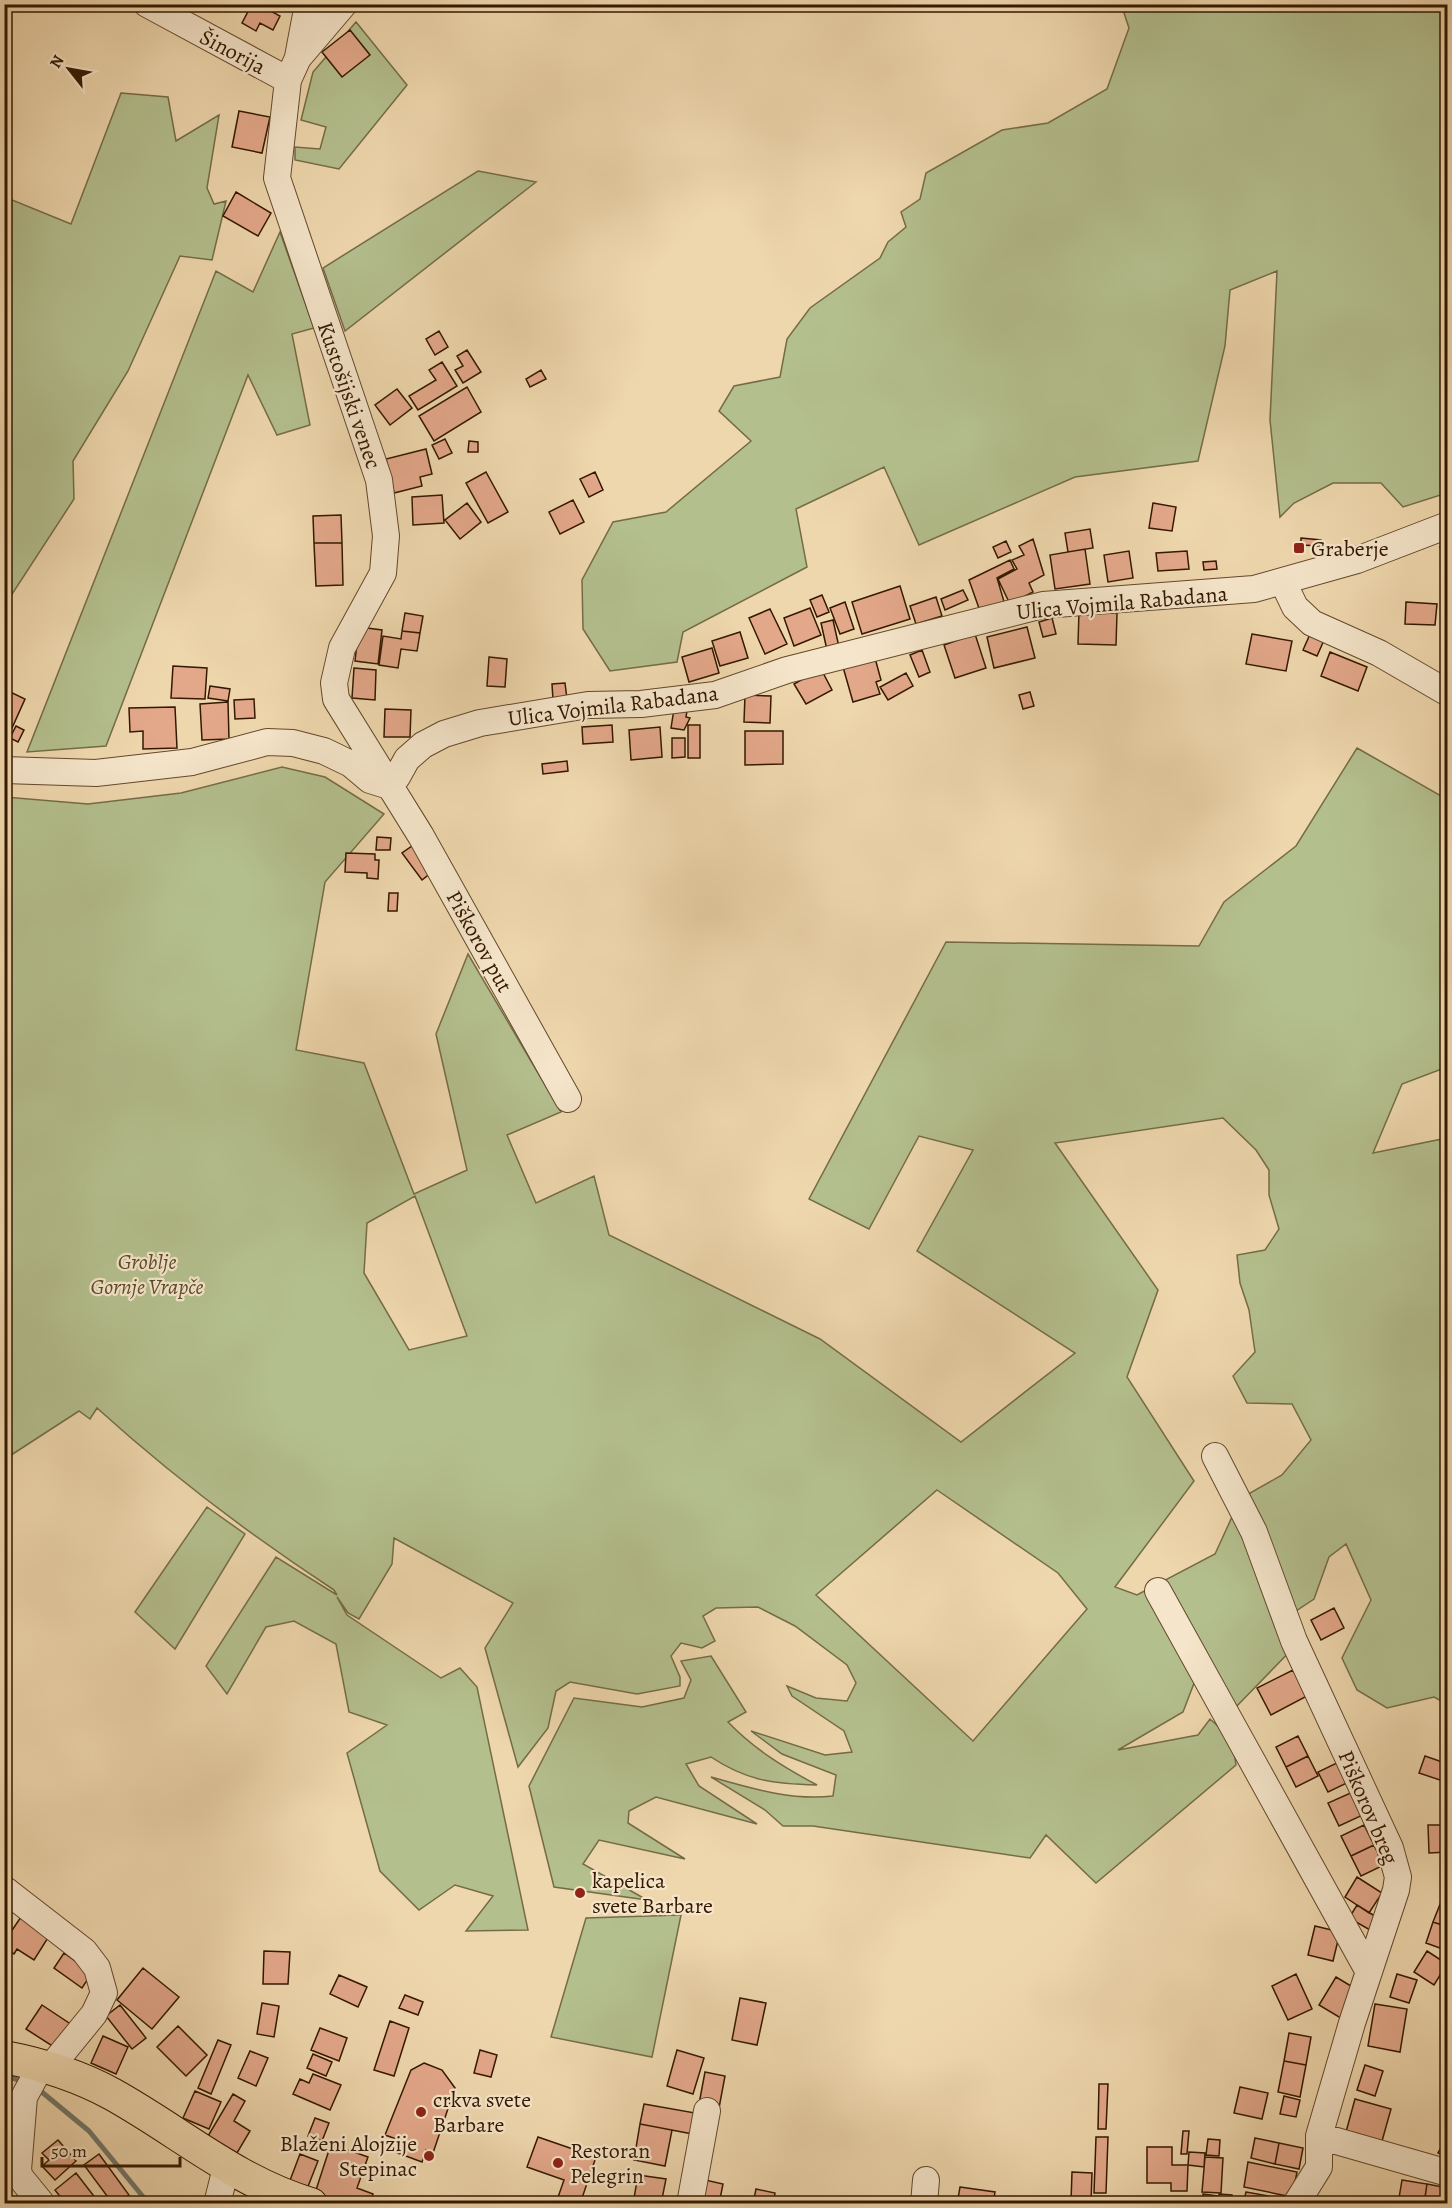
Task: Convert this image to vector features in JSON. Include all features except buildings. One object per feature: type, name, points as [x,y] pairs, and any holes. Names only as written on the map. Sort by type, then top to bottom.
[{"type":"main road","points":[[4,2057],[36,2078],[111,2094],[226,2168],[311,2204]]},
{"type":"street","name":"Šinorija","points":[[147,4],[293,69]]},
{"type":"street","name":"Kustošijski venec","points":[[308,4],[293,69],[277,178],[379,480],[386,536],[383,573],[342,648],[334,683],[340,708],[390,784]]},
{"type":"street","points":[[293,69],[344,4]]},
{"type":"street","points":[[1448,525],[1386,550],[1283,582],[1295,607],[1312,623],[1379,654],[1448,693]]},
{"type":"street","name":"Ulica Vojmila Rabadana","points":[[390,784],[407,759],[423,745],[444,734],[480,723],[588,705],[641,704],[716,695],[787,670],[1043,605],[1226,592],[1283,582]]},
{"type":"street","points":[[4,770],[96,774],[192,762],[267,742],[293,743],[324,751],[351,764],[378,784],[390,784]]},
{"type":"street","name":"Piškorov put","points":[[390,784],[568,1098]]},
{"type":"street","name":"Piškorov breg","points":[[1215,1456],[1254,1532],[1294,1641],[1390,1848],[1398,1877],[1396,1890],[1319,2136],[1318,2167],[1296,2204]]},
{"type":"street","points":[[1158,1591],[1369,1972]]},
{"type":"street","points":[[4,1889],[84,1951],[97,1968],[104,1993],[94,2014],[36,2078],[18,2170],[20,2177],[42,2204]]},
{"type":"street","points":[[690,2204],[707,2111]]},
{"type":"street","points":[[1319,2136],[1448,2173]]},
{"type":"street","points":[[217,2204],[226,2168]]},
{"type":"green space","points":[[1129,4],[1447,5],[1447,493],[1403,507],[1381,483],[1333,483],[1294,503],[1280,517],[1270,420],[1277,271],[1230,290],[1225,346],[1198,461],[1075,477],[919,545],[884,467],[796,509],[807,567],[683,632],[677,662],[610,671],[583,629],[582,580],[613,522],[666,512],[751,441],[719,411],[734,386],[780,377],[787,339],[810,308],[880,258],[888,242],[906,227],[901,212],[920,199],[926,173],[1002,130],[1048,123],[1107,89],[1129,28],[1124,13]]},
{"type":"green space","points":[[356,22],[407,85],[339,169],[295,160],[295,147],[320,149],[326,127],[301,120],[313,72]]},
{"type":"green space","points":[[121,93],[168,97],[176,141],[219,115],[207,188],[214,204],[226,201],[212,260],[180,256],[128,371],[73,461],[74,499],[5,605],[5,197],[71,224]]},
{"type":"green space","points":[[478,171],[536,182],[345,331],[323,268]]},
{"type":"green space","points":[[280,232],[314,328],[292,334],[310,425],[277,435],[248,375],[106,746],[27,752],[216,271],[253,292]]},
{"type":"green space","name":"Groblje Gornje Vrapče","points":[[1357,748],[1443,797],[1447,804],[1447,1067],[1402,1084],[1373,1153],[1447,1138],[1447,1704],[1434,1697],[1387,1708],[1357,1690],[1342,1658],[1371,1600],[1346,1544],[1329,1557],[1314,1599],[1287,1617],[1301,1640],[1234,1709],[1196,1678],[1183,1712],[1118,1750],[1198,1735],[1210,1719],[1232,1739],[1236,1765],[1096,1883],[1046,1835],[1030,1858],[813,1826],[783,1826],[765,1810],[711,1777],[787,1795],[833,1796],[836,1775],[782,1754],[751,1731],[825,1755],[852,1752],[844,1731],[792,1696],[787,1686],[816,1698],[847,1701],[856,1683],[847,1665],[795,1626],[758,1607],[716,1608],[703,1616],[715,1641],[702,1648],[681,1643],[671,1656],[680,1677],[680,1686],[637,1694],[570,1682],[556,1691],[548,1728],[518,1767],[485,1648],[513,1603],[394,1538],[392,1564],[359,1619],[348,1613],[337,1597],[347,1615],[441,1678],[460,1668],[477,1687],[528,1930],[466,1931],[493,1896],[455,1885],[419,1910],[380,1871],[347,1753],[387,1725],[349,1712],[336,1644],[294,1621],[266,1627],[227,1694],[206,1666],[276,1557],[337,1595],[334,1590],[212,1504],[97,1408],[90,1419],[79,1411],[5,1459],[5,797],[88,804],[181,793],[282,767],[325,777],[384,814],[325,882],[296,1050],[364,1063],[414,1194],[467,1170],[436,1034],[468,954],[561,1112],[507,1135],[536,1203],[594,1176],[609,1235],[820,1339],[961,1442],[1075,1353],[917,1251],[973,1150],[919,1136],[869,1229],[809,1199],[946,942],[1199,946],[1224,902],[1296,846]],"holes":[[[1223,1118],[1256,1150],[1269,1170],[1269,1195],[1279,1229],[1265,1250],[1237,1255],[1240,1283],[1249,1310],[1255,1352],[1233,1376],[1247,1403],[1292,1404],[1311,1440],[1282,1475],[1250,1493],[1232,1517],[1215,1554],[1137,1595],[1115,1587],[1194,1481],[1127,1377],[1158,1290],[1055,1143]],[[415,1196],[467,1336],[409,1350],[364,1273],[367,1223]],[[937,1490],[1058,1573],[1087,1609],[973,1741],[816,1595]]]},
{"type":"green space","points":[[207,1507],[245,1534],[175,1649],[135,1612]]},
{"type":"green space","points":[[711,1656],[746,1712],[728,1722],[770,1757],[817,1785],[761,1780],[737,1771],[711,1757],[686,1764],[699,1786],[757,1824],[656,1797],[629,1811],[628,1823],[685,1859],[599,1840],[583,1864],[647,1900],[554,1887],[529,1786],[574,1698],[642,1707],[684,1698],[691,1680],[681,1661]]},
{"type":"green space","points":[[681,1915],[652,2057],[551,2037],[586,1918]]},
{"type":"waterway","points":[[4,2075],[26,2083]]},
{"type":"waterway","points":[[37,2088],[89,2131],[149,2204]]},
{"type":"place","name":"Graberje","points":[[1299,548]]},
{"type":"place","name":"kapelica svete Barbare","points":[[580,1893]]},
{"type":"place","name":"crkva svete Barbare","points":[[421,2112]]},
{"type":"place","name":"Blaženi Alojzije Stepinac","points":[[429,2156]]},
{"type":"place","name":"Restoran Pelegrin","points":[[558,2163]]}]
